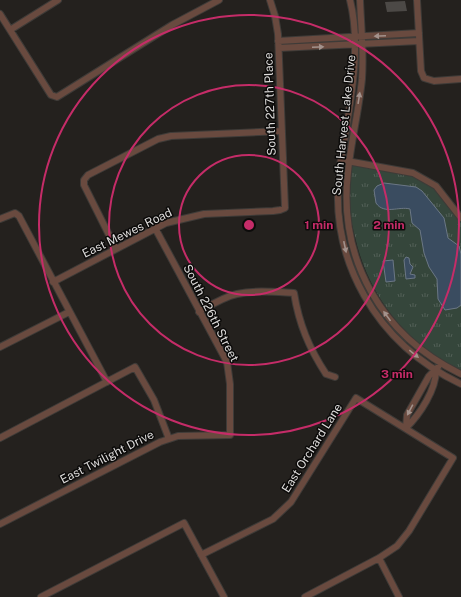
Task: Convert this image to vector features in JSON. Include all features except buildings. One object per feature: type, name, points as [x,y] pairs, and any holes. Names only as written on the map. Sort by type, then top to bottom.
[{"type":"street","points":[[10,30],[58,0]]},
{"type":"street","points":[[0,14],[51,95],[57,97],[172,25],[219,0]]},
{"type":"street","name":"South 227th Place","points":[[270,0],[275,16],[279,48],[285,208]]},
{"type":"street","name":"South Harvest Lake Drive","points":[[350,0],[354,37],[354,74],[341,160],[338,196],[340,224],[346,254],[354,276],[367,301],[392,335],[421,360],[461,384]]},
{"type":"street","name":"South Harvest Lake Drive","points":[[360,0],[363,45],[362,79],[346,200],[347,220],[354,251],[363,276],[376,300],[399,331],[420,350],[440,364],[461,374]]},
{"type":"street","points":[[417,0],[419,42],[424,78],[434,81],[461,79]]},
{"type":"street","points":[[278,41],[419,33]]},
{"type":"street","points":[[279,48],[419,42]]},
{"type":"street","points":[[116,249],[84,185],[84,180],[88,175],[158,139],[171,136],[282,131]]},
{"type":"street","points":[[341,160],[406,170],[428,180],[436,186],[461,218]]},
{"type":"street","name":"East Mewes Road","points":[[53,282],[155,228],[186,217],[204,214],[273,211],[285,208]]},
{"type":"street","points":[[0,219],[16,213],[19,216],[106,382]]},
{"type":"street","name":"South 226th Street","points":[[155,228],[227,362],[230,384],[230,435]]},
{"type":"street","points":[[199,312],[225,298],[237,294],[267,292],[294,293],[298,318],[303,332],[326,374],[335,377]]},
{"type":"street","points":[[0,347],[69,312]]},
{"type":"street","points":[[406,428],[407,415],[429,376],[440,364]]},
{"type":"street","points":[[0,438],[135,367],[154,400],[169,439]]},
{"type":"street","points":[[406,428],[414,420],[436,380],[436,370]]},
{"type":"street","points":[[417,397],[425,401]]},
{"type":"street","name":"East Orchard Lane","points":[[201,555],[273,518],[291,502],[356,398],[406,428]]},
{"type":"street","points":[[305,597],[379,558],[397,546],[409,531],[454,458],[406,428]]},
{"type":"street","name":"East Twilight Drive","points":[[0,524],[153,445],[178,436],[230,435]]},
{"type":"street","points":[[41,597],[184,523],[221,596]]},
{"type":"street","points":[[379,558],[399,597]]},
{"type":"green space","points":[[351,164],[407,173],[433,187],[461,222],[461,370],[423,347],[407,332],[392,316],[369,279],[361,258],[350,216]]},
{"type":"water","points":[[384,183],[416,187],[422,191],[444,218],[448,238],[459,246],[461,254],[461,305],[457,308],[445,310],[438,299],[437,279],[429,267],[424,253],[420,230],[412,223],[410,209],[383,209],[376,203],[374,190],[377,186]]},
{"type":"water","points":[[406,257],[409,258],[410,264],[413,267],[410,274],[415,275],[415,278],[406,279],[404,260]]},
{"type":"water","points":[[393,260],[395,281],[386,282],[383,261]]}]
